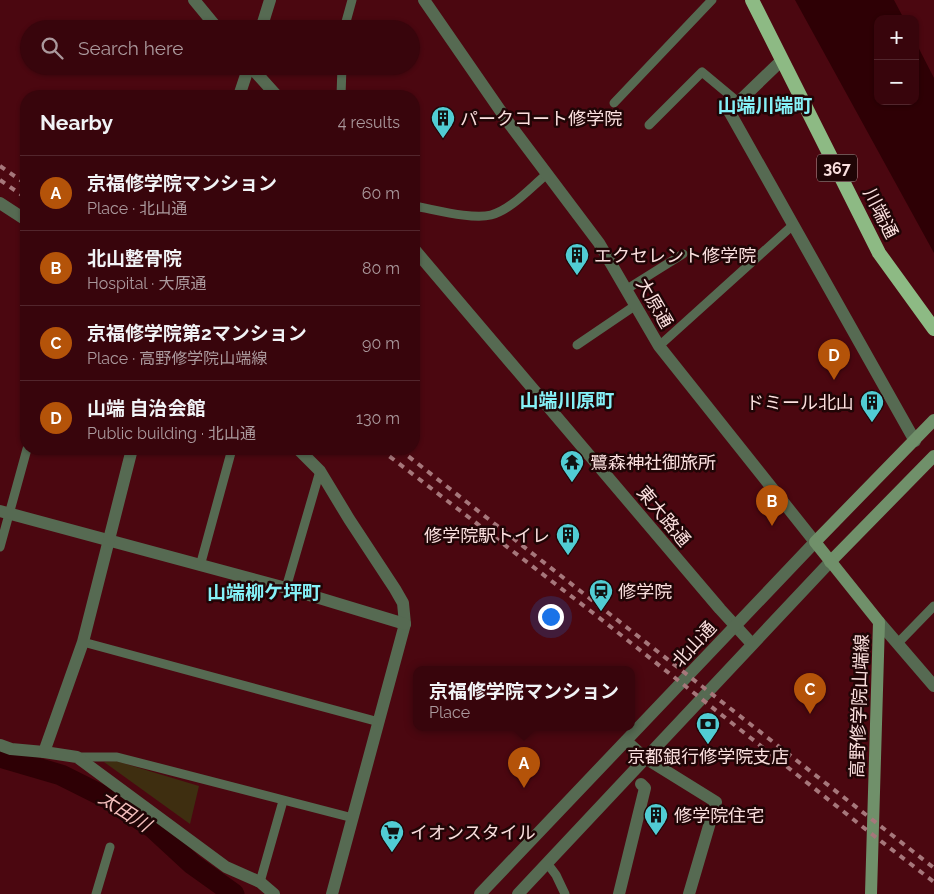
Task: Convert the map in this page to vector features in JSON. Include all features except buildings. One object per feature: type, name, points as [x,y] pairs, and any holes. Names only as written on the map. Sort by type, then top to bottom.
[{"type":"highway","name":"川端通","points":[[752,0],[880,252],[934,329]]},
{"type":"main road","name":"北山通","points":[[815,542],[934,420]]},
{"type":"main road","points":[[830,562],[934,456]]},
{"type":"main road","name":"高野修学院山端線","points":[[815,542],[879,622],[872,894]]},
{"type":"street","points":[[194,0],[211,20]]},
{"type":"street","points":[[264,20],[270,0]]},
{"type":"street","name":"大原通","points":[[424,0],[511,126],[599,243],[659,346],[815,542]]},
{"type":"street","points":[[782,60],[728,111],[914,442]]},
{"type":"street","points":[[241,90],[246,75]]},
{"type":"street","points":[[257,75],[271,90]]},
{"type":"street","points":[[1,204],[20,216]]},
{"type":"street","name":"東大路通","points":[[420,256],[752,644]]},
{"type":"street","points":[[44,752],[83,642],[130,455]]},
{"type":"street","points":[[304,455],[320,471],[403,603],[405,624],[332,894]]},
{"type":"street","points":[[4,512],[286,588],[405,624]]},
{"type":"street","name":"北山通","points":[[480,894],[815,542]]},
{"type":"street","points":[[518,894],[830,562]]},
{"type":"street","points":[[879,622],[934,686]]},
{"type":"street","points":[[626,741],[645,758],[716,802],[689,894]]},
{"type":"street","points":[[0,745],[11,749],[76,757],[226,867],[260,882],[274,894]]},
{"type":"street","points":[[619,894],[645,788],[641,784]]},
{"type":"lane","points":[[346,20],[352,0]]},
{"type":"lane","points":[[614,103],[712,0]]},
{"type":"lane","points":[[649,125],[702,72],[738,102]]},
{"type":"lane","points":[[341,90],[342,75]]},
{"type":"lane","points":[[420,207],[471,216],[490,215],[508,206],[546,174]]},
{"type":"lane","points":[[659,346],[793,225]]},
{"type":"lane","points":[[627,289],[683,254]]},
{"type":"lane","points":[[577,345],[636,305]]},
{"type":"lane","points":[[0,547],[4,512],[25,455]]},
{"type":"lane","points":[[200,566],[230,455]]},
{"type":"lane","points":[[286,588],[320,471]]},
{"type":"lane","points":[[897,644],[934,606]]},
{"type":"lane","points":[[83,642],[378,722]]},
{"type":"lane","points":[[76,757],[117,757],[353,818]]},
{"type":"lane","points":[[260,882],[283,801]]},
{"type":"lane","points":[[96,894],[110,847]]},
{"type":"lane","points":[[547,863],[556,875],[565,894]]},
{"type":"shaded area","points":[[795,0],[894,0],[902,15],[874,15],[874,105],[919,105],[919,49],[934,78],[934,253]]},
{"type":"shaded area","points":[[116,761],[199,786],[190,824],[104,762]]},
{"type":"waterway","name":"太田川","points":[[0,757],[61,775],[107,798],[153,828],[192,864],[234,894]]},
{"type":"railway","points":[[0,166],[20,180]]},
{"type":"railway","points":[[0,180],[20,194]]},
{"type":"railway","points":[[388,455],[597,616],[934,882]]},
{"type":"railway","points":[[407,455],[934,868]]},
{"type":"place","name":"パークコート修学院","points":[[443,139]]},
{"type":"place","name":"エクセレント修学院","points":[[577,276]]},
{"type":"place","name":"山端 自治会館","points":[[834,380]]},
{"type":"place","name":"ドミール北山","points":[[872,423]]},
{"type":"place","name":"鷺森神社御旅所","points":[[572,483]]},
{"type":"place","name":"北山整骨院","points":[[772,526]]},
{"type":"place","name":"修学院駅トイレ","points":[[568,556]]},
{"type":"place","name":"修学院","points":[[601,612]]},
{"type":"place","name":"京福修学院第2マンション","points":[[810,714]]},
{"type":"place","name":"京都銀行修学院支店","points":[[708,745]]},
{"type":"place","name":"京福修学院マンション","points":[[524,788]]},
{"type":"place","name":"修学院住宅","points":[[656,836]]},
{"type":"place","name":"イオンスタイル","points":[[392,853]]},
{"type":"district","name":"山端川端町","points":[[765,105]]},
{"type":"district","name":"山端川原町","points":[[567,400]]},
{"type":"district","name":"山端柳ケ坪町","points":[[264,592]]}]
